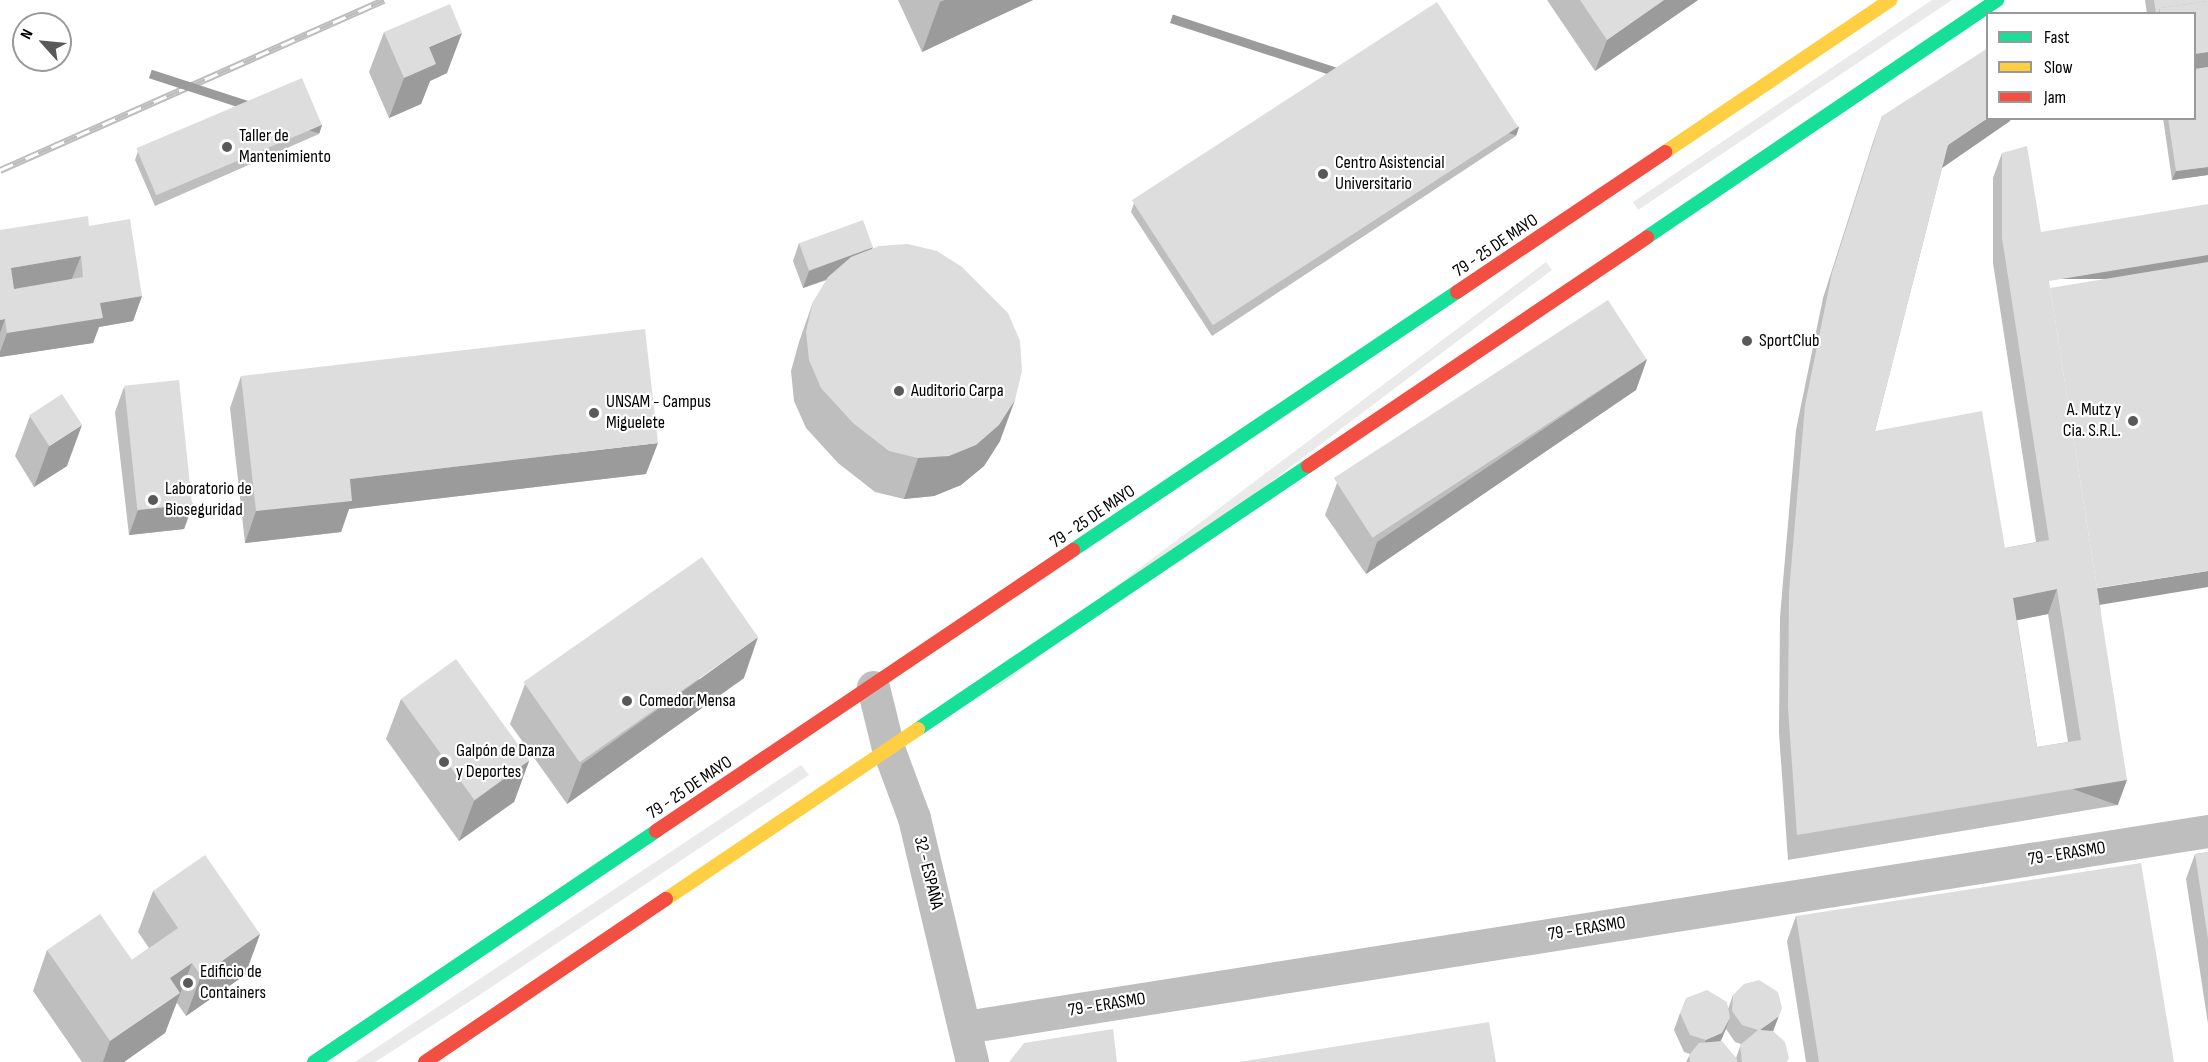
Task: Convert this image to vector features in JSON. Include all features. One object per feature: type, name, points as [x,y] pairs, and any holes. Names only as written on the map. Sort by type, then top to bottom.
[{"type":"main road","name":"79 - 25 DE MAYO","points":[[314,1062],[1890,0]]},
{"type":"main road","points":[[425,1062],[1997,0]]},
{"type":"street","name":"32 - ESPAÑA","points":[[873,687],[888,748],[914,818],[972,1062]]},
{"type":"street","name":"79 - ERASMO","points":[[965,1027],[2208,831]]},
{"type":"shaded area","points":[[1932,0],[1952,0],[1638,210],[1633,202]]},
{"type":"shaded area","points":[[1546,262],[1552,270],[996,689],[990,681]]},
{"type":"shaded area","points":[[801,765],[809,775],[478,996],[375,1062],[355,1062]]},
{"type":"building","points":[[1580,0],[1664,0],[1607,40]]},
{"type":"building","points":[[2154,0],[2208,0],[2160,8],[2159,12],[2156,12]]},
{"type":"building","points":[[2208,1],[2208,52],[2196,54],[2196,12],[2160,12],[2160,8]]},
{"type":"building","name":"Centro Asistencial Universitario","points":[[1437,2],[1518,127],[1213,325],[1132,200]]},
{"type":"building","points":[[450,4],[462,33],[429,47],[436,64],[404,78],[384,32]]},
{"type":"building","points":[[1986,49],[1986,119],[1948,145],[1875,431],[1982,411],[2005,548],[2049,540],[2002,238],[2002,153],[2027,146],[2041,232],[2208,204],[2208,255],[2049,281],[2127,780],[1797,835],[1788,708],[1789,592],[1805,405],[1832,273],[1882,116]],"holes":[[[2057,589],[2081,740],[2037,747],[2013,598]]]},
{"type":"building","points":[[2208,67],[2208,167],[2176,171],[2168,120],[2196,120],[2196,69]]},
{"type":"building","name":"Taller de Mantenimiento","points":[[302,78],[322,125],[156,195],[136,148]]},
{"type":"building","points":[[88,216],[89,226],[130,219],[142,296],[100,303],[103,318],[7,333],[5,319],[0,320],[0,230]],"holes":[[[81,256],[83,277],[14,289],[11,268]]]},
{"type":"building","points":[[863,220],[873,247],[809,271],[799,243]]},
{"type":"building","name":"Auditorio Carpa","points":[[908,244],[937,251],[962,267],[1008,313],[1020,341],[1022,371],[1015,400],[999,425],[976,445],[949,456],[918,458],[889,451],[853,423],[821,388],[809,360],[806,331],[813,302],[828,277],[851,257],[879,246]]},
{"type":"building","name":"A. Mutz y Cia. S.R.L.","points":[[2208,262],[2208,571],[2097,588],[2050,288]]},
{"type":"building","points":[[1608,300],[1647,360],[1372,538],[1334,478]]},
{"type":"building","points":[[645,329],[658,443],[350,479],[352,501],[256,511],[241,376]]},
{"type":"building","name":"Laboratorio de Bioseguridad","points":[[179,380],[192,504],[137,510],[124,386]]},
{"type":"building","points":[[62,394],[82,425],[49,446],[29,415]]},
{"type":"building","name":"Comedor Mensa","points":[[702,557],[758,637],[580,762],[523,682]]},
{"type":"building","points":[[456,659],[529,760],[474,800],[401,699]]},
{"type":"building","points":[[2208,852],[2208,939],[2195,854]]},
{"type":"building","points":[[205,855],[260,934],[201,976],[192,963],[170,978],[180,993],[110,1041],[47,950],[100,914],[132,960],[178,928],[153,891]]},
{"type":"building","points":[[2141,863],[2174,1062],[1819,1062],[1796,916]]},
{"type":"building","points":[[1759,980],[1778,992],[1782,1008],[1779,1016],[1760,1030],[1773,1031],[1785,1042],[1789,1058],[1787,1062],[1742,1062],[1740,1045],[1758,1030],[1742,1025],[1732,1011],[1733,995],[1744,984]]},
{"type":"building","points":[[1707,990],[1727,1002],[1730,1018],[1722,1033],[1706,1040],[1690,1035],[1680,1013],[1686,998]]},
{"type":"building","points":[[1489,1022],[1496,1062],[1239,1062]]},
{"type":"building","points":[[1113,1029],[1117,1062],[1009,1062],[1024,1043]]},
{"type":"building","points":[[1722,1041],[1737,1062],[1690,1062],[1689,1055],[1699,1043]]},
{"type":"railway","points":[[0,170],[384,0]]},
{"type":"traffic: fast","points":[[1647,237],[1997,0]]},
{"type":"traffic: fast","points":[[1073,550],[1457,292]]},
{"type":"traffic: fast","points":[[918,729],[1308,466]]},
{"type":"traffic: fast","points":[[314,1062],[656,831]]},
{"type":"traffic: slow","points":[[1665,152],[1890,0]]},
{"type":"traffic: slow","points":[[666,899],[918,729]]},
{"type":"traffic: jam","points":[[1457,292],[1665,152]]},
{"type":"traffic: jam","points":[[1308,466],[1647,237]]},
{"type":"traffic: jam","points":[[656,831],[1073,550]]},
{"type":"traffic: jam","points":[[425,1062],[666,899]]},
{"type":"place","name":"Taller de Mantenimiento","points":[[227,147]]},
{"type":"place","name":"Centro Asistencial Universitario","points":[[1323,174]]},
{"type":"place","name":"SportClub","points":[[1747,341]]},
{"type":"place","name":"Auditorio Carpa","points":[[899,391]]},
{"type":"place","name":"UNSAM - Campus Miguelete","points":[[594,413]]},
{"type":"place","name":"A. Mutz y Cia. S.R.L.","points":[[2133,421]]},
{"type":"place","name":"Laboratorio de Bioseguridad","points":[[153,500]]},
{"type":"place","name":"Comedor Mensa","points":[[627,701]]},
{"type":"place","name":"Galpón de Danza y Deportes","points":[[444,762]]},
{"type":"place","name":"Edificio de Containers","points":[[188,983]]}]
